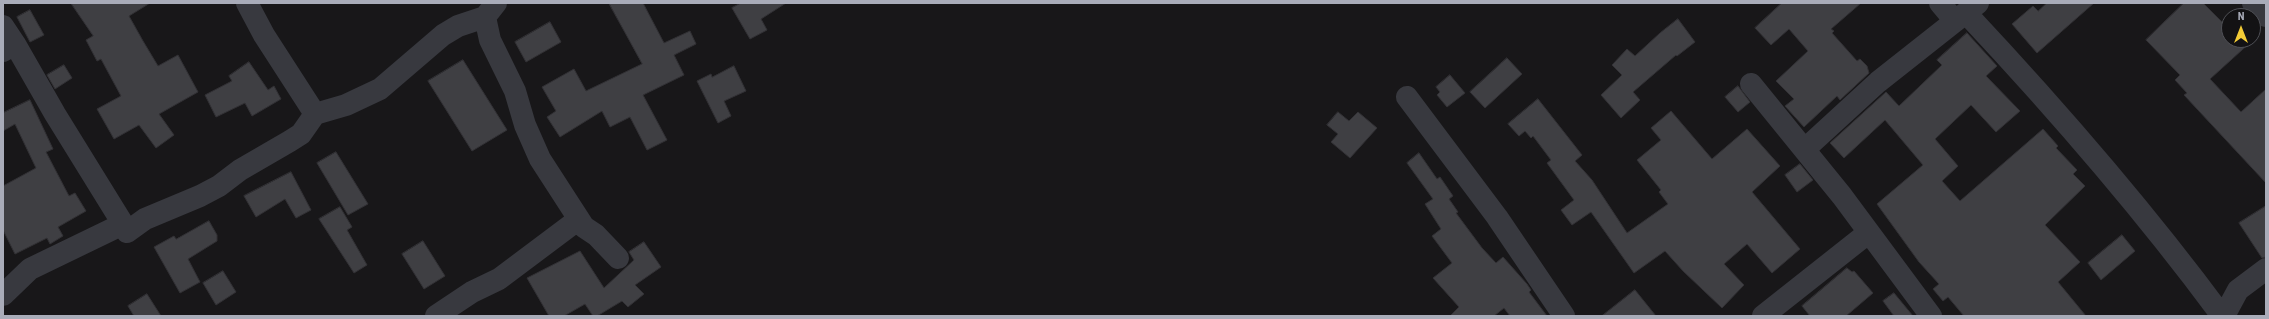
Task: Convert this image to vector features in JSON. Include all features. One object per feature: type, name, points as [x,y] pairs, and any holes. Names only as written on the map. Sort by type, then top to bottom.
[{"type":"street","points":[[247,3],[315,114]]},
{"type":"street","points":[[1940,3],[1966,12],[2037,89],[2107,170],[2223,316],[2238,290],[2266,270]]},
{"type":"street","points":[[2253,3],[2266,16]]},
{"type":"street","points":[[3,26],[9,47],[55,114],[127,232],[145,219],[212,189],[240,170],[301,134],[315,114],[346,105],[380,89],[443,35],[490,10],[490,40],[515,91],[525,125],[540,159],[584,227],[596,235],[618,258]]},
{"type":"street","points":[[1805,149],[1878,82],[1966,12]]},
{"type":"street","points":[[1751,84],[1805,149],[1931,316]]},
{"type":"street","points":[[1407,97],[1496,217],[1564,316]]},
{"type":"street","points":[[436,316],[472,292],[499,279],[580,219]]},
{"type":"street","points":[[3,295],[30,269],[123,224]]},
{"type":"street","points":[[1763,316],[1868,233]]},
{"type":"street","points":[[2204,292],[2238,290]]},
{"type":"building","points":[[71,3],[150,3],[129,16],[158,66],[178,55],[198,92],[159,114],[174,135],[156,148],[139,125],[114,139],[97,109],[121,96],[101,59],[97,61],[86,40],[93,36]]},
{"type":"building","points":[[609,3],[643,3],[664,43],[690,31],[696,44],[674,55],[684,75],[643,95],[667,140],[647,150],[630,117],[610,127],[602,111],[560,137],[547,117],[556,111],[542,87],[574,69],[586,91],[642,64]]},
{"type":"building","points":[[741,3],[786,3],[761,19],[767,30],[750,39],[732,8]]},
{"type":"building","points":[[1782,3],[1861,3],[1831,29],[1834,31],[1832,33],[1857,61],[1860,59],[1867,66],[1869,73],[1840,100],[1837,96],[1804,127],[1785,106],[1794,99],[1776,81],[1808,51],[1789,29],[1771,45],[1755,28]]},
{"type":"building","points":[[2047,3],[2094,3],[2037,53],[2012,24],[2033,6],[2038,11]]},
{"type":"building","points":[[2184,3],[2203,3],[2221,21],[2221,48],[2244,48],[2210,79],[2241,112],[2266,89],[2266,183],[2184,95],[2187,93],[2175,80],[2180,75],[2146,40]]},
{"type":"building","points":[[30,10],[44,35],[30,42],[17,17]]},
{"type":"building","points":[[1678,19],[1695,42],[1677,56],[1676,55],[1633,92],[1640,100],[1621,118],[1601,95],[1622,75],[1612,65],[1627,49],[1635,56]]},
{"type":"building","points":[[550,22],[561,42],[526,62],[515,42]]},
{"type":"building","points":[[1967,33],[1997,66],[1986,76],[2020,111],[1996,132],[1971,105],[1935,139],[1958,166],[1942,181],[1960,201],[2043,129],[2058,146],[2056,148],[2077,170],[2073,174],[2085,186],[2045,225],[2080,262],[2058,282],[2086,316],[1964,316],[1948,297],[1943,301],[1933,289],[1939,284],[1919,262],[1877,204],[1923,165],[1885,120],[1844,158],[1830,143],[1886,92],[1899,106],[1942,65],[1937,60]]},
{"type":"building","points":[[1507,58],[1522,74],[1485,108],[1470,92]]},
{"type":"building","points":[[463,60],[507,130],[472,151],[428,81]]},
{"type":"building","points":[[249,62],[268,90],[274,86],[281,99],[252,116],[245,103],[216,117],[205,95],[232,81],[229,76]]},
{"type":"building","points":[[64,65],[72,78],[55,89],[47,75]]},
{"type":"building","points":[[734,66],[746,91],[724,101],[731,116],[718,123],[697,81],[711,74],[712,77]]},
{"type":"building","points":[[1450,75],[1465,93],[1447,107],[1437,95],[1440,92],[1436,87]]},
{"type":"building","points":[[1738,86],[1750,102],[1738,112],[1725,97]]},
{"type":"building","points":[[1538,99],[1582,155],[1575,161],[1592,180],[1627,233],[1668,204],[1659,192],[1661,190],[1637,160],[1661,140],[1651,128],[1671,111],[1712,159],[1747,129],[1780,166],[1752,192],[1800,249],[1772,273],[1747,244],[1724,264],[1744,285],[1722,308],[1683,271],[1665,251],[1634,273],[1591,212],[1572,225],[1561,210],[1574,200],[1547,163],[1551,160],[1533,136],[1531,138],[1525,131],[1519,136],[1508,124]]},
{"type":"building","points":[[30,100],[53,149],[46,152],[69,196],[75,193],[86,211],[58,227],[63,236],[50,244],[47,238],[15,254],[3,230],[3,186],[36,168],[15,124],[3,131],[3,113]]},
{"type":"building","points":[[1338,112],[1349,121],[1358,112],[1377,128],[1350,158],[1331,142],[1338,134],[1327,125]]},
{"type":"building","points":[[336,152],[368,204],[348,215],[317,163]]},
{"type":"building","points":[[1419,153],[1437,179],[1440,177],[1453,196],[1449,199],[1458,212],[1456,213],[1482,248],[1496,263],[1503,257],[1527,284],[1531,290],[1529,292],[1547,316],[1510,316],[1504,308],[1494,316],[1450,316],[1459,307],[1433,278],[1452,263],[1432,236],[1441,229],[1425,204],[1433,199],[1407,163]]},
{"type":"building","points":[[1800,164],[1813,180],[1797,192],[1785,175]]},
{"type":"building","points":[[291,172],[311,210],[296,218],[285,199],[256,217],[244,196]]},
{"type":"building","points":[[2266,206],[2266,257],[2262,258],[2239,223]]},
{"type":"building","points":[[340,207],[352,227],[347,230],[367,265],[354,273],[319,219]]},
{"type":"building","points":[[209,221],[217,235],[217,241],[188,259],[200,282],[180,293],[154,247],[174,236],[176,239]]},
{"type":"building","points":[[2122,235],[2135,251],[2101,280],[2088,263]]},
{"type":"building","points":[[423,241],[445,276],[424,289],[402,254]]},
{"type":"building","points":[[644,242],[661,267],[635,285],[644,294],[628,307],[622,301],[597,316],[593,316],[585,304],[564,316],[549,316],[527,278],[580,251],[604,288],[634,260],[629,252]]},
{"type":"building","points":[[1847,268],[1852,272],[1854,271],[1873,293],[1846,316],[1810,316],[1802,306]]},
{"type":"building","points":[[223,271],[236,292],[216,305],[203,283]]},
{"type":"building","points":[[1635,290],[1656,316],[1602,316]]},
{"type":"building","points":[[1894,293],[1913,316],[1894,316],[1883,301]]},
{"type":"building","points":[[147,294],[161,316],[134,316],[128,306]]}]
